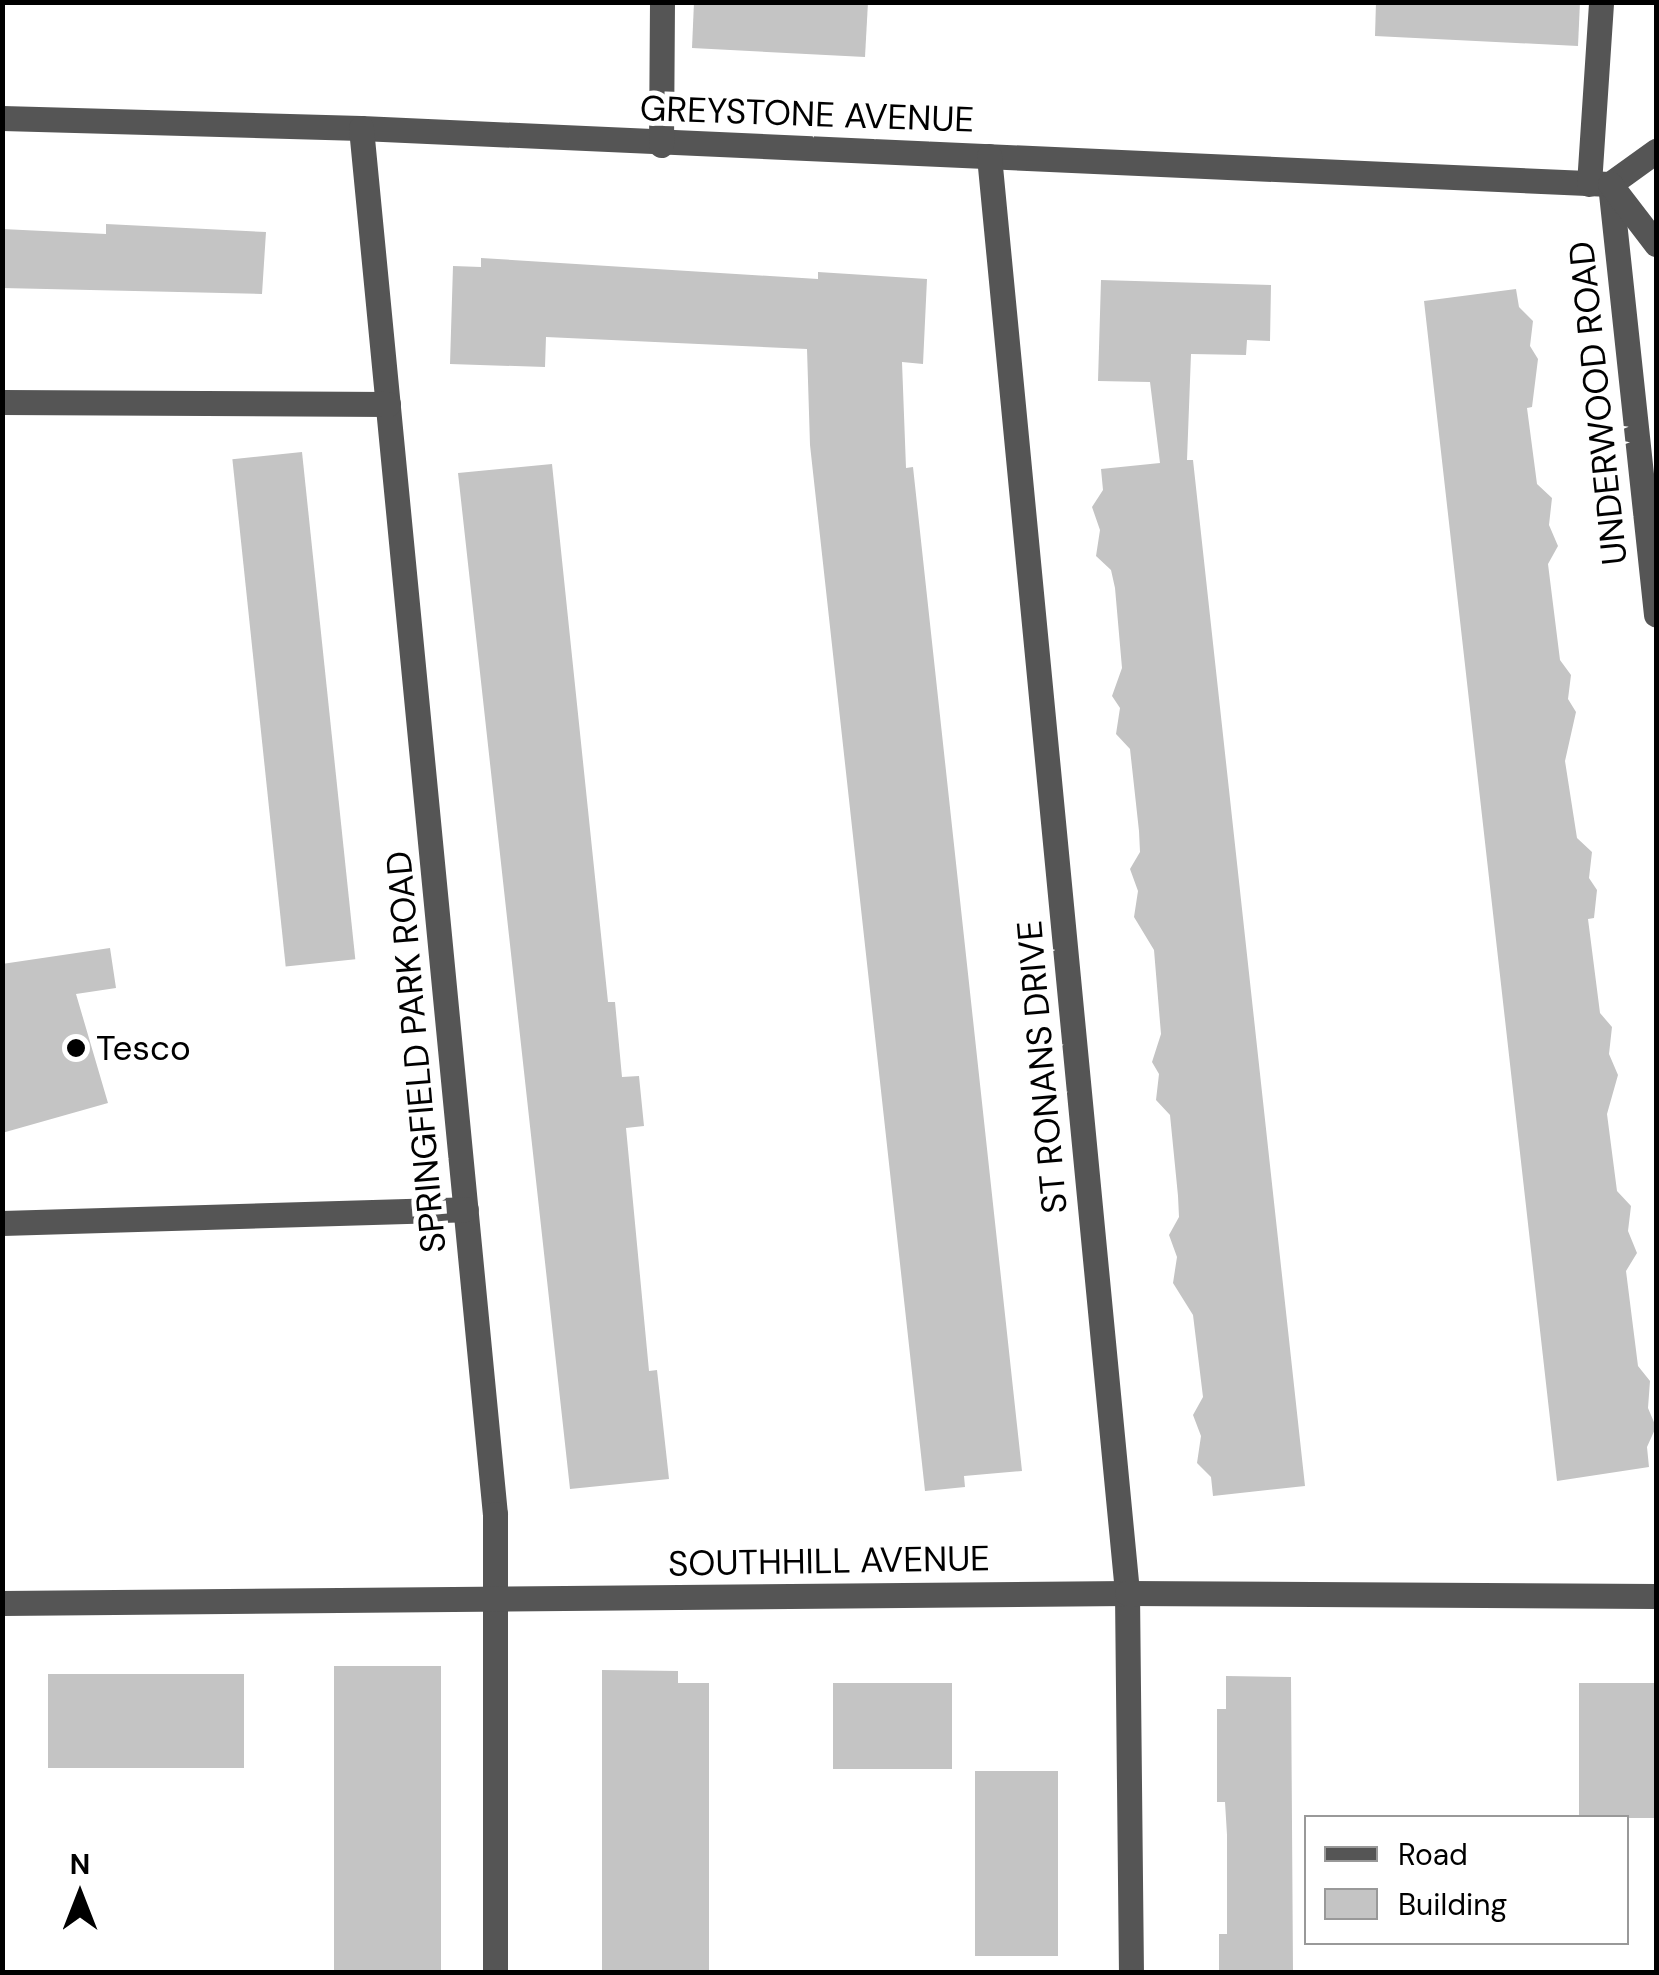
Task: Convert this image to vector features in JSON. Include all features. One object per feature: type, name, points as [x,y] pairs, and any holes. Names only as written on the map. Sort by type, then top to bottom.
[{"type":"street","points":[[662,2],[662,145]]},
{"type":"street","name":"UNDERWOOD ROAD","points":[[1601,2],[1599,184],[1656,614]]},
{"type":"street","name":"GREYSTONE AVENUE","points":[[2,118],[362,128],[662,145],[1599,184]]},
{"type":"street","name":"SPRINGFIELD PARK ROAD","points":[[362,128],[495,1514],[495,1972]]},
{"type":"street","points":[[1656,151],[1599,184],[1656,244]]},
{"type":"street","name":"ST RONANS DRIVE","points":[[989,156],[1128,1592],[1131,1972]]},
{"type":"street","points":[[2,402],[388,404]]},
{"type":"street","points":[[2,1224],[466,1209]]},
{"type":"street","name":"SOUTHHILL AVENUE","points":[[2,1603],[1128,1592],[1656,1596]]},
{"type":"building","points":[[694,2],[868,2],[865,57],[692,48]]},
{"type":"building","points":[[1376,2],[1580,2],[1578,46],[1375,36]]},
{"type":"building","points":[[106,224],[266,232],[262,294],[2,288],[2,229],[106,234]]},
{"type":"building","points":[[481,258],[818,279],[818,272],[927,279],[923,364],[902,362],[906,468],[913,467],[1022,1471],[964,1476],[965,1487],[925,1491],[810,445],[807,349],[546,337],[545,367],[450,364],[453,266],[481,267]]},
{"type":"building","points":[[1101,280],[1271,285],[1270,341],[1247,340],[1246,355],[1191,354],[1187,460],[1193,460],[1305,1486],[1213,1496],[1211,1477],[1197,1463],[1201,1436],[1193,1415],[1203,1397],[1193,1315],[1173,1283],[1177,1257],[1169,1235],[1179,1217],[1178,1196],[1170,1115],[1156,1100],[1159,1074],[1152,1062],[1161,1034],[1154,950],[1134,917],[1138,891],[1130,869],[1140,852],[1139,831],[1130,749],[1116,734],[1120,708],[1112,696],[1122,668],[1115,588],[1111,570],[1096,556],[1100,530],[1092,507],[1103,490],[1101,469],[1160,463],[1150,382],[1098,381]]},
{"type":"building","points":[[1516,289],[1519,307],[1533,321],[1530,346],[1538,359],[1532,407],[1527,408],[1537,484],[1552,498],[1549,525],[1558,546],[1548,564],[1560,660],[1571,675],[1568,699],[1576,712],[1565,761],[1577,838],[1592,852],[1589,878],[1597,890],[1594,918],[1588,919],[1600,1013],[1612,1027],[1609,1054],[1618,1075],[1607,1114],[1617,1191],[1631,1206],[1628,1231],[1637,1253],[1626,1271],[1638,1366],[1650,1381],[1648,1408],[1656,1427],[1647,1447],[1649,1467],[1557,1481],[1424,301]]},
{"type":"building","points":[[302,452],[355,959],[286,967],[232,459]]},
{"type":"building","points":[[552,464],[608,1002],[615,1002],[622,1077],[639,1076],[644,1126],[626,1128],[649,1371],[657,1370],[669,1479],[570,1489],[458,473]]},
{"type":"building","points":[[110,948],[116,988],[76,994],[108,1103],[2,1133],[2,964]]},
{"type":"building","points":[[334,1666],[441,1666],[441,1972],[334,1972]]},
{"type":"building","points":[[602,1670],[678,1671],[678,1683],[709,1683],[709,1972],[602,1972]]},
{"type":"building","points":[[48,1674],[244,1674],[244,1768],[48,1768]]},
{"type":"building","points":[[1226,1676],[1291,1677],[1293,1972],[1219,1972],[1219,1934],[1227,1934],[1227,1835],[1225,1802],[1217,1802],[1217,1709],[1226,1709]]},
{"type":"building","points":[[833,1683],[952,1683],[952,1769],[833,1769]]},
{"type":"building","points":[[1579,1683],[1656,1683],[1656,1818],[1579,1815]]},
{"type":"building","points":[[975,1771],[1058,1771],[1058,1956],[975,1956]]},
{"type":"place","name":"Tesco","points":[[76,1048]]}]
